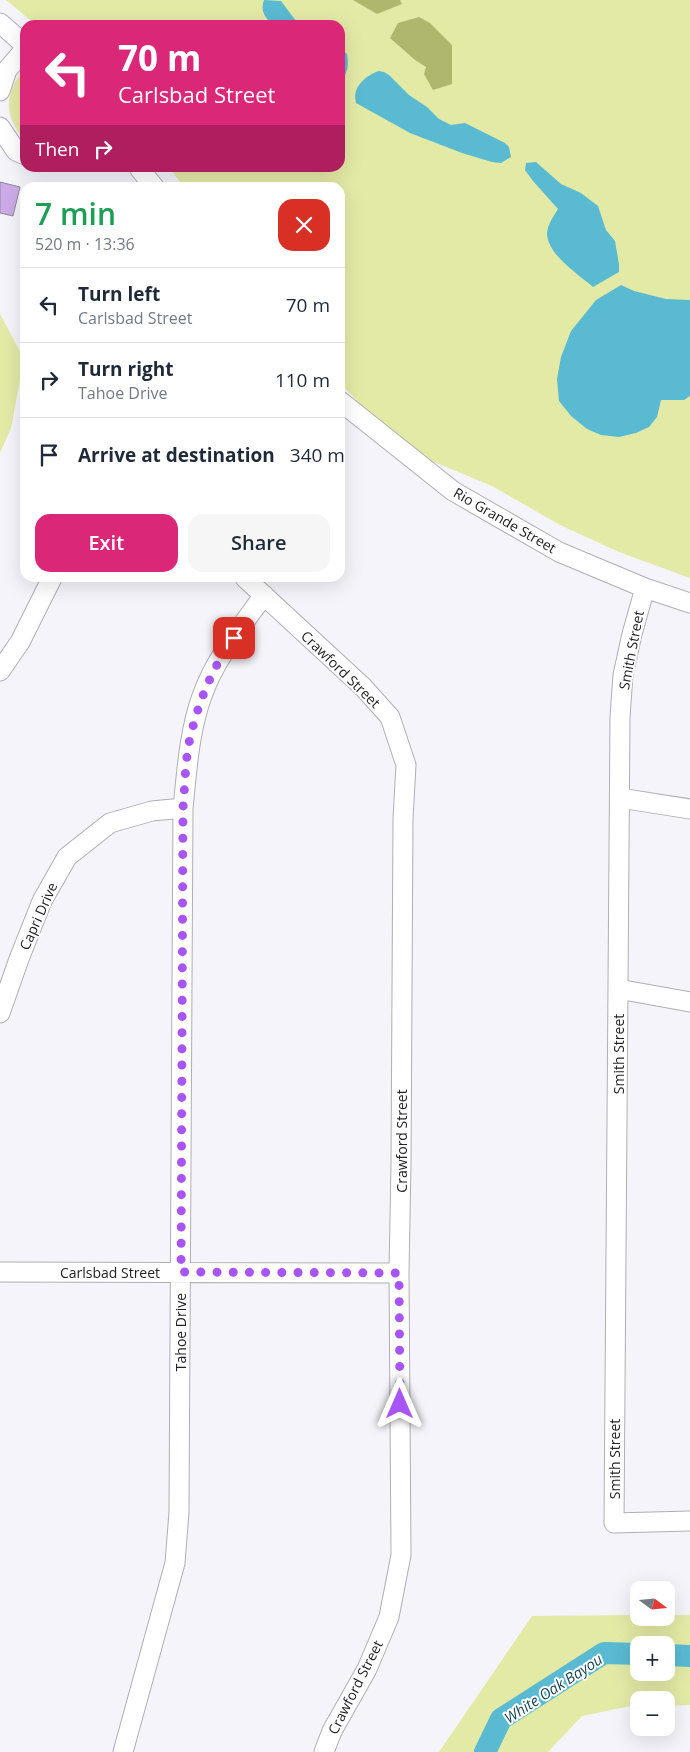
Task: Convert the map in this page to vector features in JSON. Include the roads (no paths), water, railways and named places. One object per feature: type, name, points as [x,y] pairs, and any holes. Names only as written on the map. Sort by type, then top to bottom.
[{"type":"street","points":[[0,24],[20,42]]},
{"type":"street","points":[[0,91],[7,70],[20,53]]},
{"type":"street","points":[[0,127],[16,151],[20,153]]},
{"type":"street","points":[[142,172],[151,182]]},
{"type":"street","name":"Rio Grande Street","points":[[345,405],[453,490],[559,552],[645,588],[690,603]]},
{"type":"street","points":[[0,671],[20,642],[50,582]]},
{"type":"street","name":"Crawford Street","points":[[249,582],[363,686],[390,718],[406,765],[403,820],[399,1273],[401,1555],[389,1617],[367,1669],[332,1732],[324,1752]]},
{"type":"street","name":"Smith Street","points":[[645,588],[623,675],[620,717],[614,1523],[690,1521]]},
{"type":"street","name":"Tahoe Drive","points":[[123,1752],[175,1563],[179,1512],[183,808],[189,744],[202,695],[223,652],[264,596]]},
{"type":"street","points":[[620,798],[690,809]]},
{"type":"street","name":"Capri Drive","points":[[0,1013],[42,901],[67,857],[110,823],[152,811],[183,808]]},
{"type":"street","points":[[618,989],[690,1002]]},
{"type":"street","name":"Carlsbad Street","points":[[0,1272],[399,1273]]},
{"type":"water","points":[[264,0],[281,1],[295,20],[268,20],[263,11]]},
{"type":"water","points":[[345,52],[348,61],[345,74]]},
{"type":"water","points":[[379,71],[389,75],[409,95],[427,107],[439,119],[451,125],[465,123],[505,143],[509,147],[511,157],[501,163],[462,153],[410,133],[356,103],[356,92],[360,83]]},
{"type":"water","points":[[536,162],[561,184],[581,193],[598,206],[606,230],[615,241],[619,272],[593,287],[558,257],[549,242],[547,231],[558,209],[525,170],[526,163]]},
{"type":"water","points":[[621,285],[634,291],[666,299],[690,300],[690,396],[684,400],[661,400],[657,417],[649,427],[636,433],[619,437],[601,435],[587,429],[571,416],[559,401],[557,379],[561,357],[571,331],[596,300]]},
{"type":"waterway","name":"White Oak Bayou","points":[[485,1752],[501,1719],[604,1653],[630,1654]]},
{"type":"waterway","name":"White Oak Bayou","points":[[675,1655],[690,1656]]}]
